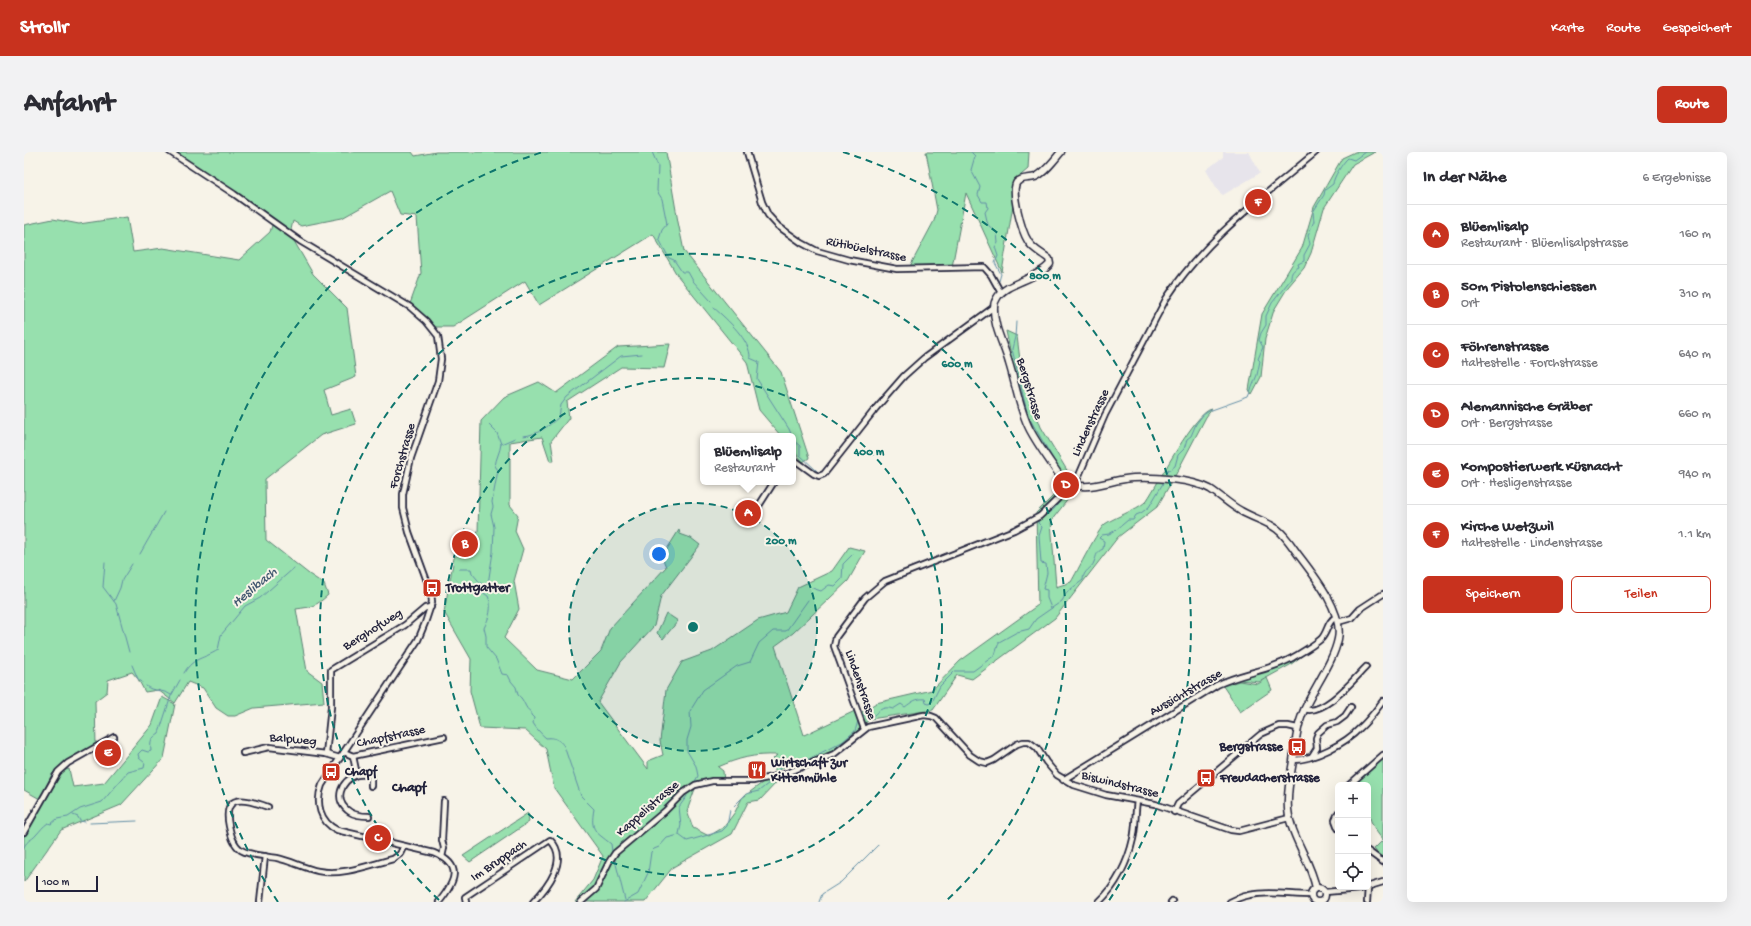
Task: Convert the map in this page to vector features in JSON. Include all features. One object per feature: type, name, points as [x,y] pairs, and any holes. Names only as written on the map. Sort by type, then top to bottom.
[{"type":"street","name":"Forchstrasse","points":[[170,152],[234,194],[300,241],[410,308],[426,321],[438,336],[441,359],[438,381],[411,458],[403,494],[403,508],[409,532],[432,595],[431,607],[418,640],[322,785],[319,795],[320,810],[326,822],[337,830],[442,857]]},
{"type":"street","name":"Rütibüelstrasse","points":[[747,152],[764,209],[778,226],[802,243],[817,251],[849,260],[896,269],[984,267],[991,275],[1001,293]]},
{"type":"street","points":[[796,461],[814,474],[819,476],[824,474],[876,408],[904,376],[924,358],[994,306],[997,297],[1001,293],[1043,272],[1050,264],[1049,259],[1027,241],[1016,204],[1014,188],[1016,183],[1022,179],[1034,177],[1042,172],[1061,152]]},
{"type":"street","name":"Lindenstrasse","points":[[864,729],[834,646],[834,641],[842,627],[865,598],[885,581],[1014,530],[1040,516],[1077,480],[1105,415],[1166,298],[1176,283],[1208,246],[1316,152]]},
{"type":"street","name":"Bergstrasse","points":[[994,306],[998,330],[1029,428],[1062,479]]},
{"type":"street","points":[[1063,494],[1062,479],[1073,484],[1086,487],[1134,478],[1161,479],[1198,485],[1210,489],[1242,512],[1266,522],[1278,530],[1316,578],[1337,620],[1339,637],[1334,651],[1304,709],[1297,728],[1288,799],[1289,818],[1311,868],[1316,888]]},
{"type":"street","points":[[758,508],[772,485]]},
{"type":"street","points":[[1337,620],[1352,618],[1360,609],[1383,594]]},
{"type":"street","name":"Berghofweg","points":[[326,754],[331,707],[330,674],[332,668],[405,625],[425,608],[431,607]]},
{"type":"street","name":"Aussichtstrasse","points":[[1063,780],[1217,685],[1231,679],[1270,668],[1291,658],[1321,638],[1327,630],[1330,622],[1337,620]]},
{"type":"street","points":[[1304,709],[1314,710],[1326,705],[1366,667]]},
{"type":"street","points":[[1293,760],[1312,756],[1337,745],[1351,736],[1360,728],[1383,701]]},
{"type":"street","points":[[1312,756],[1316,748],[1316,738],[1318,732],[1327,725],[1337,722],[1345,716],[1351,707]]},
{"type":"street","name":"Biswindstrasse","points":[[864,729],[924,715],[931,716],[936,718],[970,755],[979,761],[987,762],[994,760],[1016,744],[1030,742],[1037,748],[1051,769],[1063,780],[1094,792],[1155,804],[1174,812],[1236,831],[1289,818]]},
{"type":"street","points":[[1174,812],[1178,804],[1261,734],[1279,726],[1297,728]]},
{"type":"street","name":"Kappelistrasse","points":[[581,902],[596,889],[615,853],[689,788],[702,783],[753,781],[778,776],[834,754],[864,729]]},
{"type":"street","points":[[24,832],[58,772],[68,763],[114,737]]},
{"type":"street","name":"Chapfstrasse","points":[[344,752],[353,756],[444,737]]},
{"type":"street","name":"Balpweg","points":[[243,753],[269,747],[326,754],[340,758]]},
{"type":"street","points":[[1353,782],[1383,755]]},
{"type":"street","points":[[353,756],[357,775]]},
{"type":"street","points":[[369,816],[349,812],[341,799],[341,791],[348,779],[357,775],[371,774],[371,786]]},
{"type":"street","points":[[268,807],[253,802],[238,800],[230,806],[227,813],[232,836],[237,846],[245,852],[279,859],[318,871],[334,872],[393,859],[400,854],[404,846]]},
{"type":"street","points":[[439,902],[450,887],[454,876],[453,867],[442,857],[444,848],[442,840],[444,801]]},
{"type":"street","points":[[1099,902],[1112,888],[1131,846],[1137,801]]},
{"type":"street","name":"Im Bruppach","points":[[466,902],[465,897],[550,840],[555,846],[558,854],[556,868],[549,884],[533,902]]},
{"type":"street","points":[[1371,853],[1383,862]]},
{"type":"street","points":[[260,902],[265,856]]},
{"type":"street","points":[[1371,887],[1383,882]]},
{"type":"street","points":[[1311,895],[1312,890],[1316,888],[1322,889],[1325,892],[1346,890]]},
{"type":"street","points":[[1367,902],[1368,890]]},
{"type":"street","points":[[1311,895],[1317,902],[1324,899],[1325,892]]},
{"type":"street","points":[[1230,902],[1241,896],[1252,894],[1311,895]]},
{"type":"shaded area","points":[[1223,152],[1249,152],[1260,173],[1223,195],[1219,192],[1206,170],[1223,157]]},
{"type":"green space","points":[[175,152],[412,152],[415,156],[436,152],[666,152],[684,251],[781,372],[809,458],[803,462],[796,454],[796,433],[778,433],[759,410],[747,362],[677,275],[653,234],[539,305],[525,281],[453,327],[436,327],[410,304],[421,273],[417,217],[400,215],[390,191],[342,218],[301,226],[293,221],[290,234],[313,274],[347,308],[356,377],[324,390],[331,415],[351,409],[356,424],[321,435],[265,479],[266,540],[324,584],[328,595],[314,605],[296,609],[307,671],[322,682],[324,702],[254,708],[235,716],[228,716],[216,708],[203,688],[188,682],[175,703],[158,690],[145,692],[138,679],[132,672],[108,680],[107,692],[95,701],[96,745],[63,764],[52,774],[40,799],[24,790],[24,225],[53,219],[79,224],[127,217],[133,252],[163,248],[239,260],[270,232],[273,222]]},
{"type":"green space","points":[[926,152],[1029,152],[1028,169],[1014,181],[1014,199],[1002,272],[966,193],[952,267],[908,270],[934,221],[937,210]]},
{"type":"green space","points":[[1355,152],[1375,152],[1353,164],[1324,208],[1311,253],[1304,268],[1288,287],[1274,310],[1265,339],[1261,377],[1252,394],[1249,390],[1262,314],[1302,248],[1314,207],[1342,158]]},
{"type":"green space","points":[[1006,331],[1017,336],[1022,376],[1041,427],[1069,476],[1061,478],[1036,440],[1022,408]]},
{"type":"green space","points":[[670,344],[664,368],[621,367],[567,402],[569,418],[551,441],[554,461],[550,461],[542,437],[510,442],[510,505],[518,515],[515,531],[523,549],[514,581],[519,609],[504,638],[537,670],[573,679],[601,651],[610,628],[666,567],[662,557],[679,530],[680,534],[691,538],[700,545],[661,596],[654,626],[621,662],[598,702],[648,769],[648,761],[663,755],[660,741],[666,690],[682,662],[712,651],[758,620],[786,612],[798,587],[832,571],[849,547],[865,551],[848,581],[793,633],[775,646],[804,735],[857,710],[859,714],[876,703],[932,690],[960,661],[1038,605],[1036,513],[1064,485],[1076,489],[1051,521],[1056,587],[1071,582],[1093,542],[1105,524],[1139,506],[1147,500],[1187,434],[1205,413],[1212,409],[1206,417],[1157,507],[1118,537],[1055,618],[972,679],[957,675],[933,710],[870,719],[841,746],[824,756],[795,767],[789,764],[780,770],[775,771],[773,759],[777,755],[761,755],[747,757],[718,767],[723,771],[724,782],[696,786],[687,811],[693,828],[709,836],[724,827],[735,812],[742,798],[766,780],[776,783],[760,800],[748,802],[732,834],[673,867],[645,902],[575,902],[593,880],[603,856],[554,788],[546,749],[525,730],[480,728],[470,691],[471,659],[444,612],[454,558],[478,532],[481,421],[504,397],[539,382],[556,393],[618,347]]},
{"type":"green space","points":[[666,613],[678,621],[663,639],[657,633]]},
{"type":"green space","points":[[1324,639],[1290,665],[1259,682],[1239,680],[1222,685],[1281,666]]},
{"type":"green space","points":[[1267,678],[1272,690],[1240,712],[1223,686],[1239,681],[1258,684]]},
{"type":"green space","points":[[162,697],[175,704],[164,758],[121,805],[61,830],[24,882],[24,835],[62,771],[69,769],[73,787],[104,783],[152,725]]},
{"type":"green space","points":[[1383,758],[1383,840],[1377,833],[1371,820],[1371,782],[1356,782]]},
{"type":"green space","points":[[528,813],[529,822],[470,862],[463,856]]},
{"type":"green space","points":[[1383,840],[1383,860],[1374,849]]},
{"type":"waterway","points":[[652,152],[658,166],[657,191],[662,199],[667,224],[662,230],[659,239],[669,258],[674,260],[682,272],[688,272],[693,281],[711,301]]},
{"type":"waterway","points":[[971,152],[975,156],[971,170],[980,187],[978,195],[982,202],[987,202],[988,208],[985,212],[988,225],[997,233],[998,243],[995,247],[998,256],[995,263],[1001,274],[999,281]]},
{"type":"waterway","points":[[1166,475],[1168,469],[1170,470],[1175,466],[1178,455],[1184,449],[1187,439],[1191,436],[1196,424],[1203,415],[1209,411],[1248,397],[1257,375],[1260,361],[1258,359],[1263,347],[1259,340],[1266,325],[1266,316],[1272,303],[1291,279],[1291,275],[1295,269],[1299,267],[1298,264],[1304,261],[1304,255],[1310,244],[1308,235],[1314,221],[1313,212],[1324,195],[1325,190],[1333,184],[1336,174],[1346,160],[1348,158],[1354,160],[1365,152]]},
{"type":"waterway","points":[[714,308],[737,331],[747,345],[750,358],[759,362],[757,379],[791,433]]},
{"type":"waterway","points":[[1016,322],[1015,337],[1012,349],[1028,416],[1059,469]]},
{"type":"waterway","points":[[523,436],[538,432],[555,421],[559,417],[561,405],[567,397],[621,356],[642,354]]},
{"type":"waterway","points":[[489,425],[497,433],[501,444]]},
{"type":"waterway","points":[[515,438],[501,444],[495,466],[498,470],[491,514],[494,527],[493,552],[488,584],[482,585],[482,592],[488,596],[490,604],[489,616],[484,628],[486,647],[496,659],[502,674],[508,675],[516,687],[518,695],[531,712],[531,715],[534,718],[533,723],[537,729],[546,738],[556,739],[564,746],[581,796],[594,809],[593,826],[595,830],[611,844],[612,851]]},
{"type":"waterway","points":[[796,443],[800,446],[800,455],[818,472]]},
{"type":"waterway","points":[[862,717],[866,713],[873,716],[882,709],[893,709],[901,704],[905,707],[919,699],[925,699],[926,703],[929,704],[932,702],[940,686],[955,671],[973,671],[995,655],[999,642],[1017,632],[1029,629],[1036,619],[1062,601],[1067,592],[1083,580],[1084,574],[1093,564],[1098,553],[1103,549],[1104,541],[1099,538],[1102,535],[1109,534],[1116,530],[1128,520],[1133,520],[1136,515],[1149,507],[1165,480]]},
{"type":"waterway","points":[[1051,608],[1047,598],[1047,590],[1043,589],[1047,573],[1046,564],[1041,563],[1039,536],[1042,527],[1038,523],[1039,520],[1054,509],[1065,495]]},
{"type":"waterway","points":[[140,554],[164,512]]},
{"type":"waterway","points":[[812,588],[821,591],[829,585],[835,586],[842,579],[843,564],[853,554]]},
{"type":"waterway","points":[[105,562],[103,587],[116,604],[129,652]]},
{"type":"waterway","points":[[114,601],[122,580],[132,564]]},
{"type":"waterway","name":"Heslibach","points":[[184,673],[195,661],[218,650],[221,635],[245,606],[260,598],[294,568]]},
{"type":"waterway","points":[[459,569],[471,569],[472,573],[482,585]]},
{"type":"waterway","points":[[694,783],[698,776],[696,766],[687,751],[687,740],[691,727],[690,711],[703,690],[737,666],[750,662],[759,643],[773,631],[786,631],[808,600]]},
{"type":"waterway","points":[[132,665],[138,679],[142,682]]},
{"type":"waterway","name":"Heslibach","points":[[24,847],[48,823],[51,824],[57,819],[68,817],[80,809],[102,802],[128,772],[144,768],[145,763],[139,758],[138,754],[142,750],[148,752],[151,751],[152,740],[159,733],[171,696],[180,680]]},
{"type":"waterway","points":[[146,686],[148,688],[171,695]]},
{"type":"waterway","points":[[776,775],[781,765],[789,758],[801,760],[809,759],[842,742],[855,731],[858,721]]},
{"type":"waterway","points":[[624,902],[638,894],[648,873],[651,852],[659,847],[667,838],[679,835],[687,841],[722,831],[727,826],[730,810],[746,794],[759,791],[774,779]]},
{"type":"waterway","points":[[679,834],[681,825],[679,807],[687,796]]},
{"type":"waterway","points":[[73,815],[78,817],[80,821],[85,822]]},
{"type":"waterway","points":[[90,823],[137,821]]},
{"type":"waterway","points":[[819,902],[822,894],[841,882],[878,845]]},
{"type":"waterway","points":[[615,860],[625,900]]},
{"type":"place","name":"Kirche Wetzwil","points":[[1258,202]]},
{"type":"place","name":"Alemannische Gräber","points":[[1066,485]]},
{"type":"place","name":"Blüemlisalp","points":[[748,513]]},
{"type":"place","name":"50m Pistolenschiessen","points":[[465,544]]},
{"type":"place","name":"Trottgatter","points":[[432,588]]},
{"type":"place","name":"Bergstrasse","points":[[1297,747]]},
{"type":"place","name":"Kompostierwerk Küsnacht","points":[[108,753]]},
{"type":"place","name":"Wirtschaft zur Kittenmühle","points":[[757,770]]},
{"type":"place","name":"Chapf","points":[[331,772]]},
{"type":"place","name":"Freudacherstrasse","points":[[1206,778]]},
{"type":"place","name":"Föhrenstrasse","points":[[378,838]]},
{"type":"district","name":"Chapf","points":[[409,788]]}]
